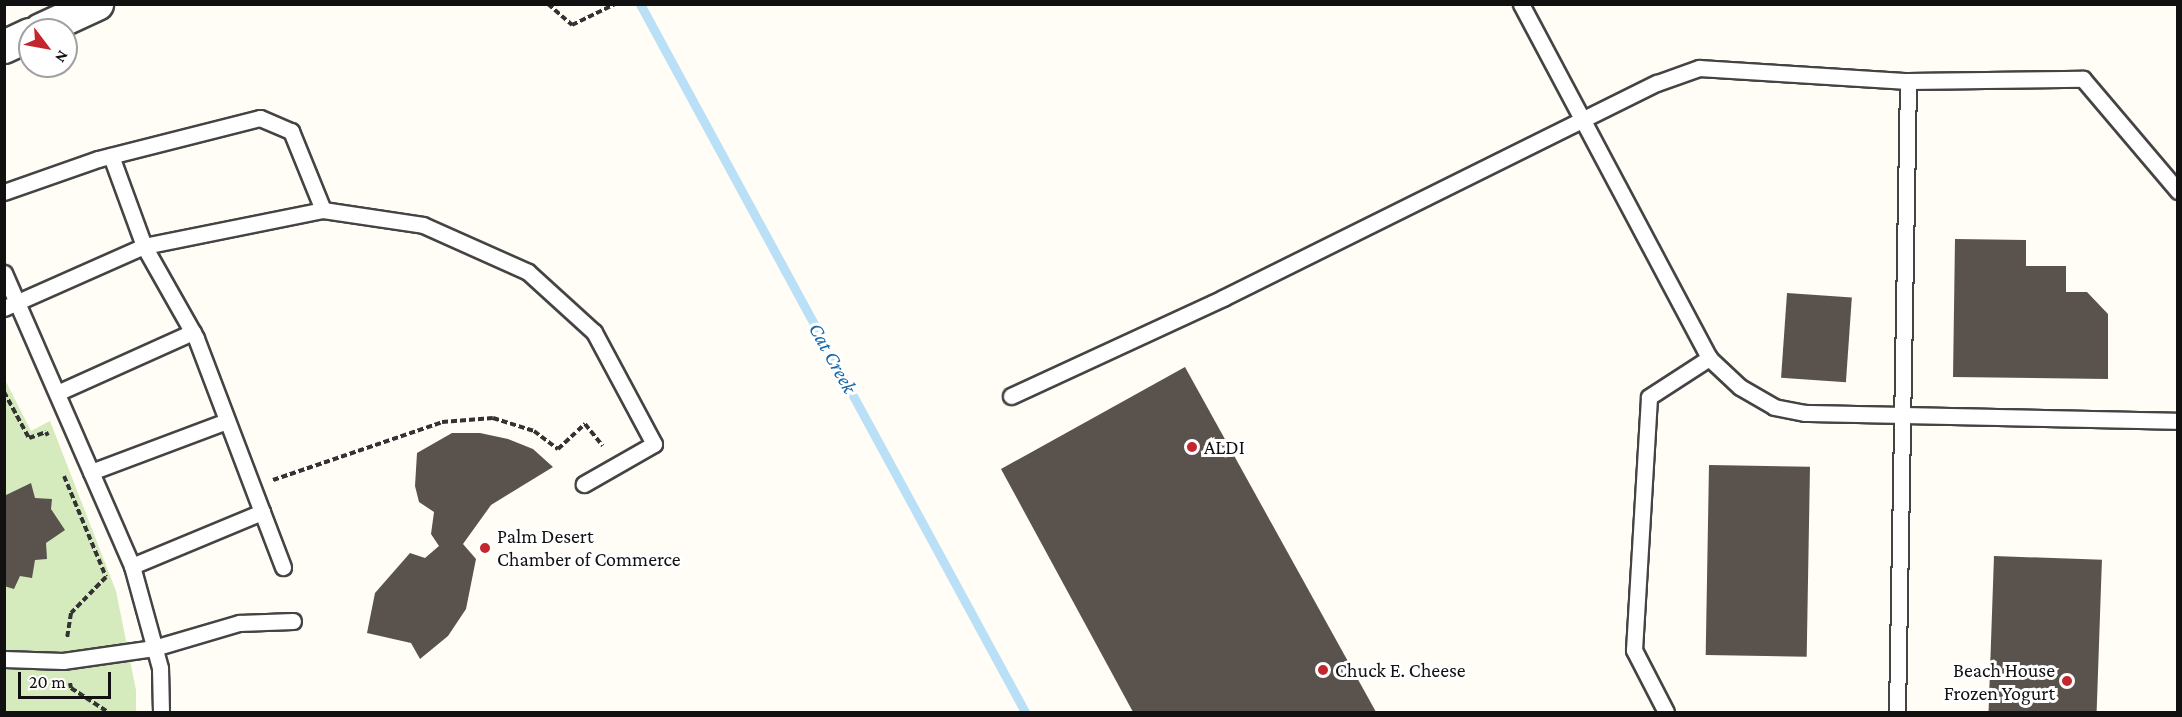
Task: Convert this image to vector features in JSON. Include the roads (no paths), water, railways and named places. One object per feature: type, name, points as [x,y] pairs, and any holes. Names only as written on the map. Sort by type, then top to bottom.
[{"type":"street","points":[[67,18],[97,4]]},
{"type":"street","points":[[4,46],[18,40]]},
{"type":"lane","points":[[1521,4],[1585,120],[1709,358],[1740,387],[1774,406],[1805,413],[2178,421]]},
{"type":"lane","points":[[1011,396],[1223,298],[1657,83],[1699,68],[1908,81],[2083,79],[2178,190]]},
{"type":"lane","points":[[1897,712],[1908,81]]},
{"type":"lane","points":[[4,192],[111,156],[260,118],[291,131],[323,210]]},
{"type":"lane","points":[[111,156],[144,246],[193,332],[283,567]]},
{"type":"lane","points":[[11,305],[144,246],[323,210],[423,225],[528,272],[594,332],[654,444],[617,463],[585,484]]},
{"type":"lane","points":[[4,273],[11,305],[57,393],[132,566],[160,668],[161,712]]},
{"type":"lane","points":[[57,393],[193,332]]},
{"type":"lane","points":[[1666,712],[1634,650],[1649,397],[1709,358]]},
{"type":"lane","points":[[91,472],[227,421]]},
{"type":"lane","points":[[132,566],[262,512]]},
{"type":"lane","points":[[4,659],[63,661],[154,648],[239,623],[293,621]]},
{"type":"waterway","name":"Cat Creek","points":[[640,4],[1025,712]]},
{"type":"place","name":"ALDI","points":[[1192,447]]},
{"type":"place","name":"Palm Desert Chamber of Commerce","points":[[485,548]]},
{"type":"place","name":"Chuck E. Cheese","points":[[1323,670]]},
{"type":"place","name":"Beach House Frozen Yogurt","points":[[2067,681]]}]
